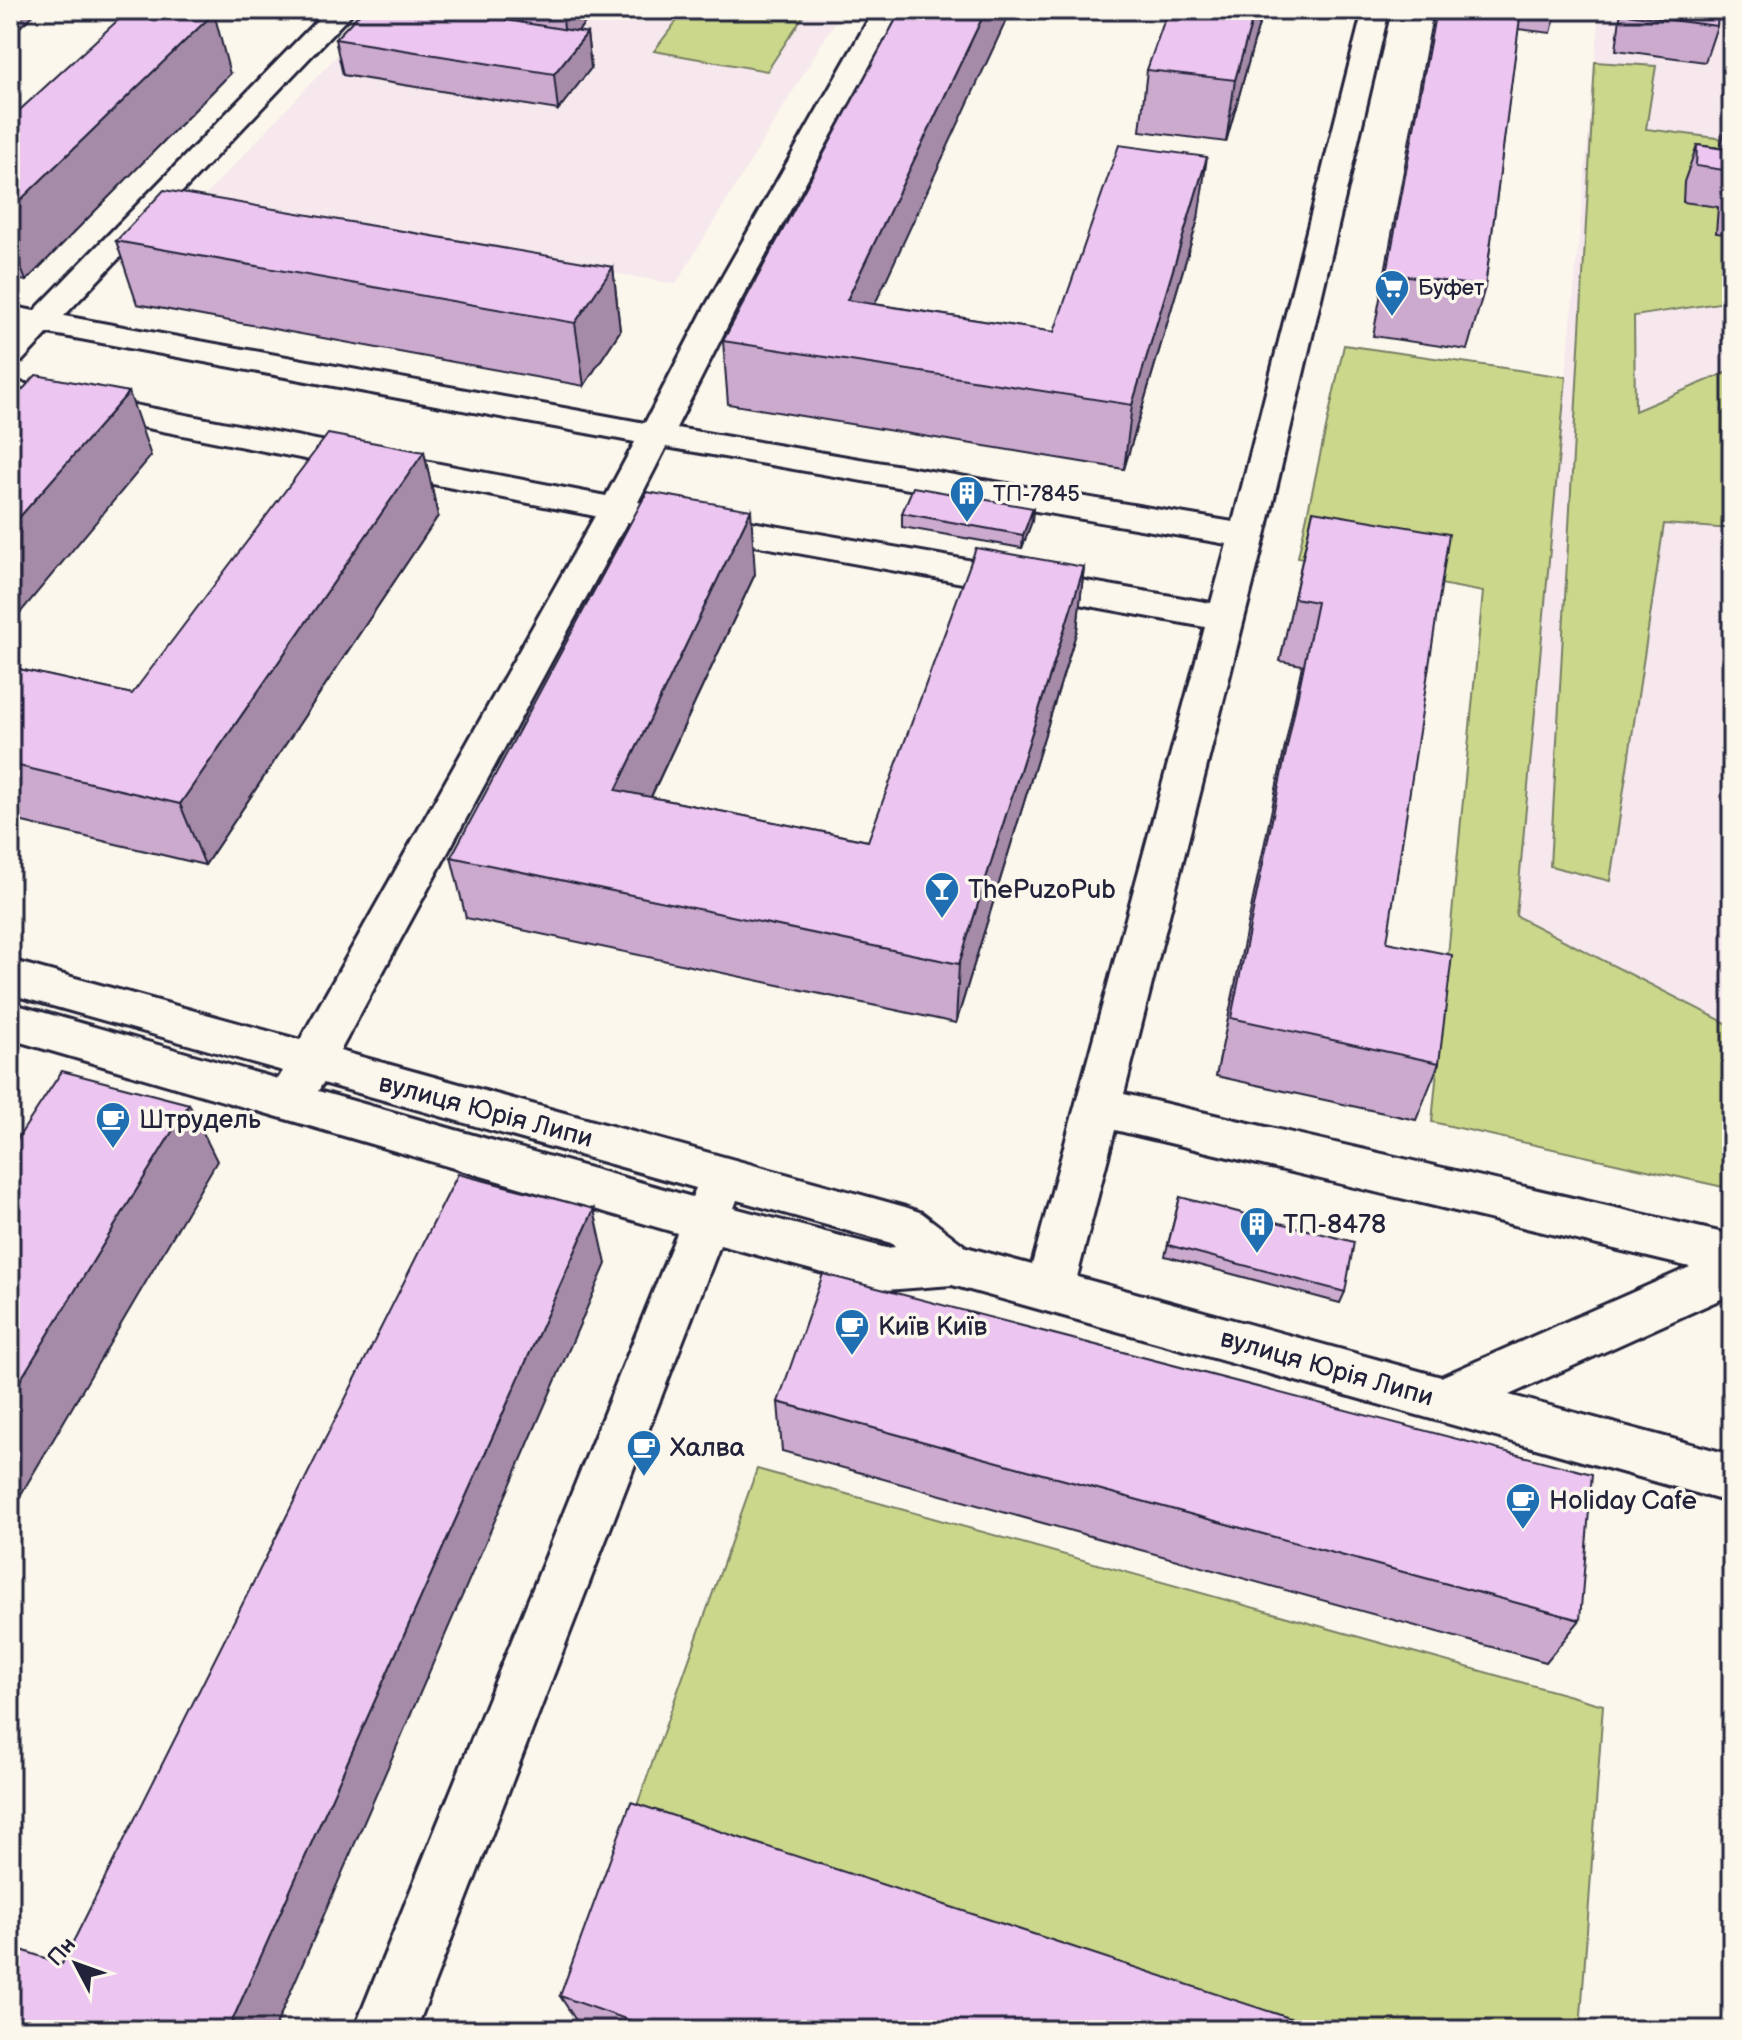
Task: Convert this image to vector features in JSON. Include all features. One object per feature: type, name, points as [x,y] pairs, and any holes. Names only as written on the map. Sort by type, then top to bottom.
[{"type":"street","points":[[10,354],[26,319],[342,10]]},
{"type":"street","points":[[289,1102],[617,509],[720,309],[887,10]]},
{"type":"street","points":[[1050,1290],[1247,536],[1376,10]]},
{"type":"street","points":[[26,319],[656,435],[1247,536]]},
{"type":"street","points":[[10,391],[617,509],[1226,618]]},
{"type":"street","name":"вулиця Юрія Липи","points":[[11,991],[311,1062],[714,1199]]},
{"type":"street","name":"вулиця Юрія Липи","points":[[11,991],[289,1102],[714,1199],[905,1227],[952,1264],[1443,1401],[1732,1271]]},
{"type":"street","points":[[1099,1107],[1732,1256]]},
{"type":"street","points":[[385,2030],[714,1199]]},
{"type":"street","points":[[1443,1401],[1732,1479]]},
{"type":"shaded area","points":[[380,10],[842,10],[676,284],[201,200]]},
{"type":"shaded area","points":[[1600,10],[1732,10],[1732,1026],[1516,916]]},
{"type":"green space","points":[[685,10],[807,10],[767,71],[654,51]]},
{"type":"green space","points":[[1595,62],[1656,66],[1646,129],[1732,140],[1732,301],[1634,316],[1635,411],[1732,370],[1732,529],[1664,524],[1610,881],[1550,866]]},
{"type":"green space","points":[[1344,345],[1566,377],[1516,916],[1732,1026],[1732,1189],[1432,1122],[1483,592],[1298,557]]},
{"type":"green space","points":[[757,1469],[1603,1705],[1580,2030],[1323,2030],[634,1814]]},
{"type":"building","points":[[129,10],[214,13],[10,210],[10,119]]},
{"type":"building","points":[[363,10],[440,10],[481,16],[486,10],[514,10],[506,20],[587,33],[554,74],[335,39]]},
{"type":"building","points":[[901,10],[986,10],[847,300],[1054,332],[1119,145],[1207,157],[1132,405],[723,341]]},
{"type":"building","points":[[1168,10],[1255,10],[1235,80],[1147,70]]},
{"type":"building","points":[[1436,10],[1521,10],[1485,287],[1387,273]]},
{"type":"building","points":[[1627,10],[1718,10],[1717,26],[1627,14]]},
{"type":"building","points":[[1697,145],[1732,150],[1732,197],[1731,171],[1696,166]]},
{"type":"building","points":[[164,190],[613,267],[575,323],[116,241]]},
{"type":"building","points":[[36,375],[129,392],[10,528],[10,403]]},
{"type":"building","points":[[328,434],[424,452],[180,804],[10,764],[10,667],[132,694]]},
{"type":"building","points":[[913,487],[1033,508],[1023,535],[902,513]]},
{"type":"building","points":[[647,492],[751,510],[616,790],[868,841],[976,548],[1084,567],[959,964],[451,857]]},
{"type":"building","points":[[1313,511],[1449,534],[1387,942],[1452,955],[1439,1063],[1231,1018],[1317,602],[1294,598]]},
{"type":"building","points":[[62,1071],[189,1104],[10,1397],[10,1150]]},
{"type":"building","points":[[458,1174],[594,1209],[228,2030],[10,2030],[10,1946],[62,1964]]},
{"type":"building","name":"ТП-8478","points":[[1180,1197],[1354,1242],[1345,1292],[1168,1245]]},
{"type":"building","points":[[823,1274],[1592,1474],[1580,1620],[778,1402]]},
{"type":"building","points":[[631,1802],[1326,2030],[657,2030],[560,1996]]},
{"type":"place","name":"Буфет","points":[[1392,318]]},
{"type":"place","name":"ТП-7845","points":[[967,524]]},
{"type":"place","name":"ThePuzoPub","points":[[942,920]]},
{"type":"place","name":"Штрудель","points":[[113,1150]]},
{"type":"place","name":"ТП-8478","points":[[1257,1255]]},
{"type":"place","name":"Київ Київ","points":[[852,1357]]},
{"type":"place","name":"Халва","points":[[644,1478]]},
{"type":"place","name":"Holiday Cafe","points":[[1523,1531]]}]
